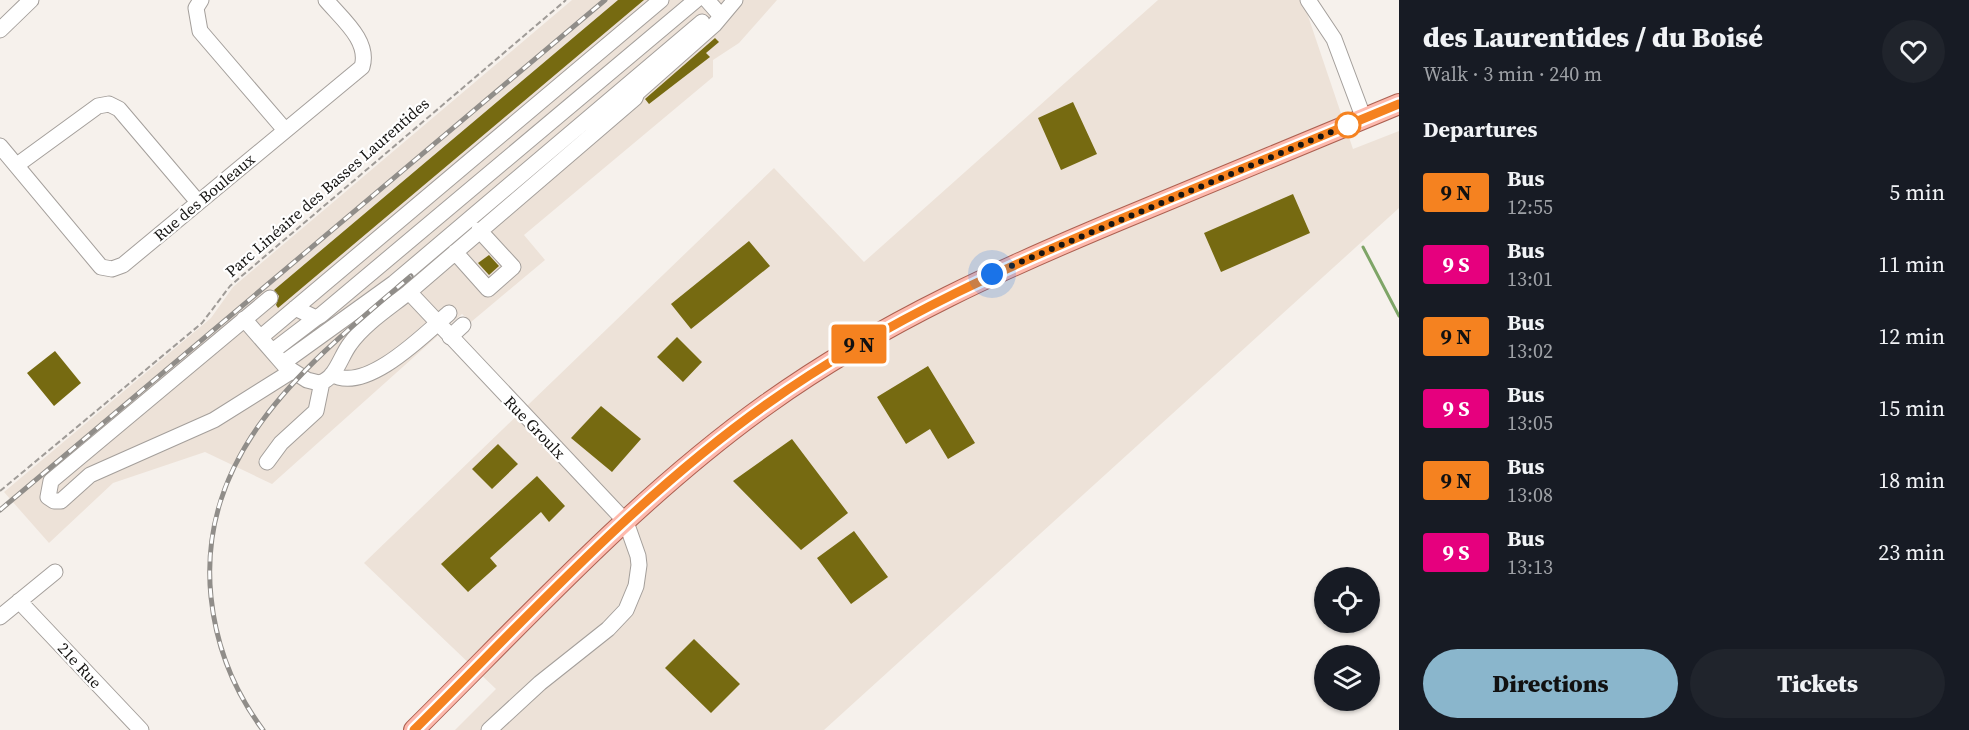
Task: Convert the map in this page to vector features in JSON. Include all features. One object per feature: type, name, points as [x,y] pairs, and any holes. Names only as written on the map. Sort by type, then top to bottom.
[{"type":"main road","points":[[414,730],[626,522],[716,443],[769,403],[862,342],[913,314],[1067,241],[1399,104]]},
{"type":"street","points":[[0,30],[31,0]]},
{"type":"street","points":[[201,0],[196,8],[196,20],[200,31],[285,130]]},
{"type":"street","name":"Rue des Bouleaux","points":[[0,146],[101,267],[112,269],[123,265],[362,67],[365,57],[363,45],[326,0]]},
{"type":"street","points":[[261,337],[661,0]]},
{"type":"street","points":[[274,350],[316,318],[696,0]]},
{"type":"street","points":[[270,298],[51,481],[48,488],[50,500],[61,501],[90,475],[205,424],[288,367],[394,283],[715,9],[735,0]]},
{"type":"street","points":[[1308,0],[1334,39],[1364,119]]},
{"type":"street","points":[[267,462],[281,443],[316,411],[327,378],[351,342],[635,98],[637,93],[715,9]]},
{"type":"street","points":[[16,165],[98,105],[109,104],[119,109],[198,202]]},
{"type":"street","points":[[455,252],[488,289],[513,267],[479,230]]},
{"type":"street","name":"Rue Groulx","points":[[409,291],[444,331],[626,522]]},
{"type":"street","points":[[296,308],[316,318]]},
{"type":"street","points":[[444,331],[449,313]]},
{"type":"street","points":[[244,319],[288,367],[307,380],[327,378],[347,380],[365,376],[406,349],[444,331],[463,326]]},
{"type":"street","points":[[489,730],[540,683],[608,629],[626,610],[636,586],[639,565],[626,522]]},
{"type":"street","points":[[0,617],[54,572]]},
{"type":"street","name":"21e Rue","points":[[19,601],[141,730]]},
{"type":"path","name":"Parc Linéaire des Basses Laurentides","points":[[0,491],[202,323],[230,286],[566,0]]},
{"type":"shaded area","points":[[572,0],[777,0],[739,43],[713,60],[713,77],[524,235],[545,260],[471,322],[462,314],[272,484],[205,452],[113,483],[49,543],[4,492],[211,318],[233,287]]},
{"type":"shaded area","points":[[1158,0],[1300,0],[1304,4],[1353,149],[1399,131],[1399,208],[824,730],[455,730],[496,689],[364,563],[774,168],[864,262]]},
{"type":"building","points":[[618,0],[644,0],[278,308],[276,305],[279,296],[274,290]]},
{"type":"building","points":[[715,38],[719,42],[706,53],[710,57],[649,104],[645,99]]},
{"type":"building","points":[[1073,102],[1097,154],[1061,170],[1038,118]]},
{"type":"building","points":[[1293,194],[1310,233],[1221,272],[1204,233]]},
{"type":"building","points":[[749,241],[770,266],[691,329],[671,304]]},
{"type":"building","points":[[489,255],[499,266],[489,275],[478,263]]},
{"type":"building","points":[[677,337],[702,362],[683,382],[657,357]]},
{"type":"building","points":[[55,351],[81,383],[54,406],[27,373]]},
{"type":"building","points":[[928,366],[975,443],[948,459],[930,429],[906,444],[877,397]]},
{"type":"building","points":[[601,406],[641,439],[612,472],[571,438]]},
{"type":"building","points":[[792,439],[848,513],[801,550],[733,481]]},
{"type":"building","points":[[498,444],[518,464],[492,489],[472,469]]},
{"type":"building","points":[[537,476],[565,506],[549,522],[541,512],[490,558],[497,566],[468,592],[441,564]]},
{"type":"building","points":[[854,531],[888,577],[851,604],[817,558]]},
{"type":"building","points":[[694,639],[740,684],[711,713],[665,668]]},
{"type":"waterway","points":[[1363,247],[1399,316]]},
{"type":"railway","points":[[0,510],[605,0]]},
{"type":"railway","points":[[263,730],[235,684],[222,650],[213,615],[211,544],[222,497],[241,453],[268,413],[335,341],[411,276]]},
{"type":"bus line","points":[[414,730],[613,534],[675,477],[747,419],[830,363],[913,314],[992,274],[1399,104]]},
{"type":"route","points":[[992,274],[1348,125]]}]
